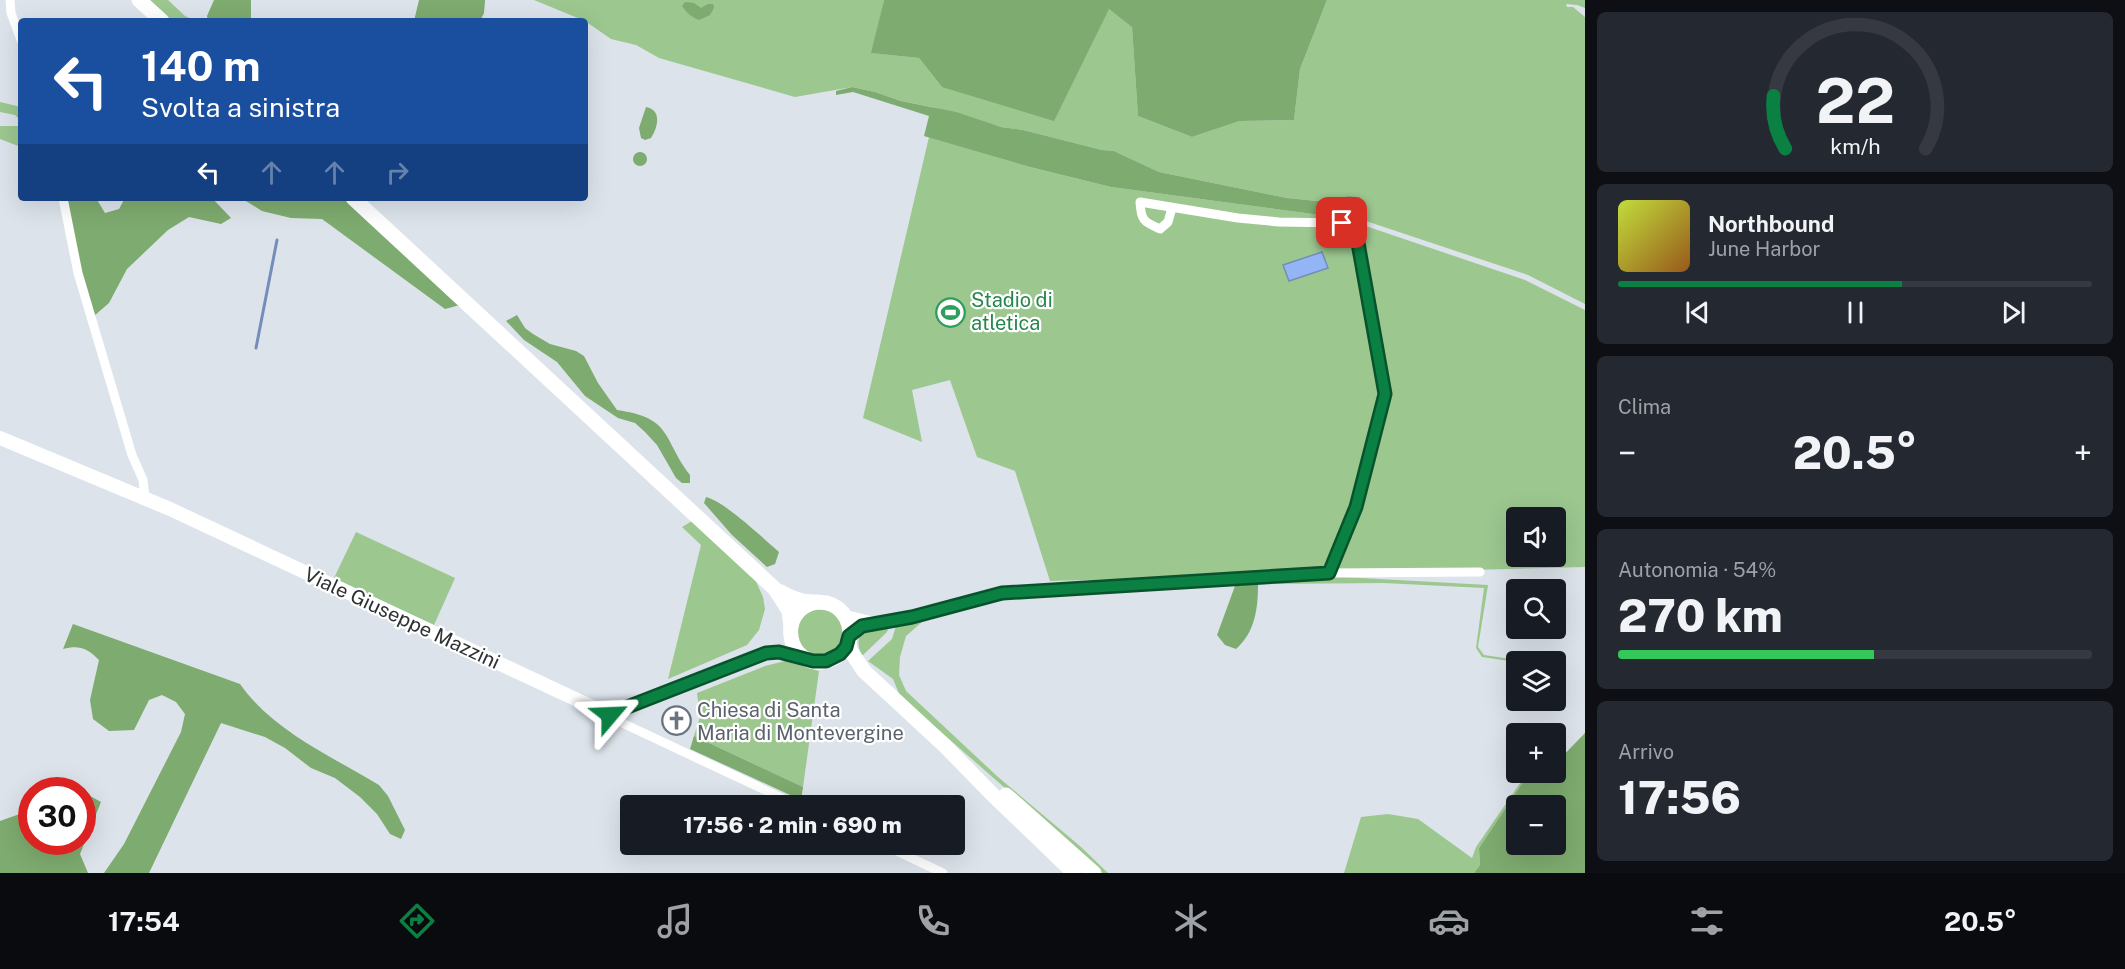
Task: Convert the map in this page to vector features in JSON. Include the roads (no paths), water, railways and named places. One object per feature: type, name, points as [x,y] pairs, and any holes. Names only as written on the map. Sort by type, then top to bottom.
[{"type":"main road","points":[[139,0],[159,18]]},
{"type":"main road","points":[[356,201],[776,589],[789,611],[794,646],[805,658]]},
{"type":"main road","name":"Viale Giuseppe Mazzini","points":[[0,438],[145,498],[580,702],[608,712]]},
{"type":"main road","points":[[776,589],[800,600],[830,604],[844,614],[849,624],[850,650],[864,671],[945,746],[1074,873]]},
{"type":"main road","points":[[608,712],[766,653],[783,641],[800,610],[817,602]]},
{"type":"main road","points":[[830,660],[840,654],[849,638]]},
{"type":"main road","points":[[766,653],[779,652],[817,662],[840,660],[864,671]]},
{"type":"main road","points":[[945,746],[1023,809],[1094,873]]},
{"type":"main road","points":[[1050,850],[1060,873]]},
{"type":"street","points":[[10,0],[10,13],[18,33]]},
{"type":"street","points":[[64,201],[81,285],[132,454],[143,480],[145,498]]},
{"type":"street","points":[[1172,208],[1279,222],[1342,223],[1350,229],[1358,243],[1385,394],[1356,507],[1329,573]]},
{"type":"street","points":[[849,638],[862,626],[912,617],[1013,591],[1329,573],[1480,572]]},
{"type":"street","points":[[844,614],[861,619],[882,621]]},
{"type":"street","points":[[634,704],[634,721],[640,731]]},
{"type":"street","name":"Viale Giuseppe Mazzini","points":[[608,712],[613,718],[776,795]]},
{"type":"street","points":[[905,855],[943,873]]},
{"type":"water","points":[[1322,252],[1328,268],[1289,281],[1283,265]]},
{"type":"waterway","points":[[256,348],[277,240]]},
{"type":"place","name":"Stadio di atletica","points":[[950,312]]},
{"type":"place","name":"Chiesa di Santa Maria di Montevergine","points":[[676,721]]}]
